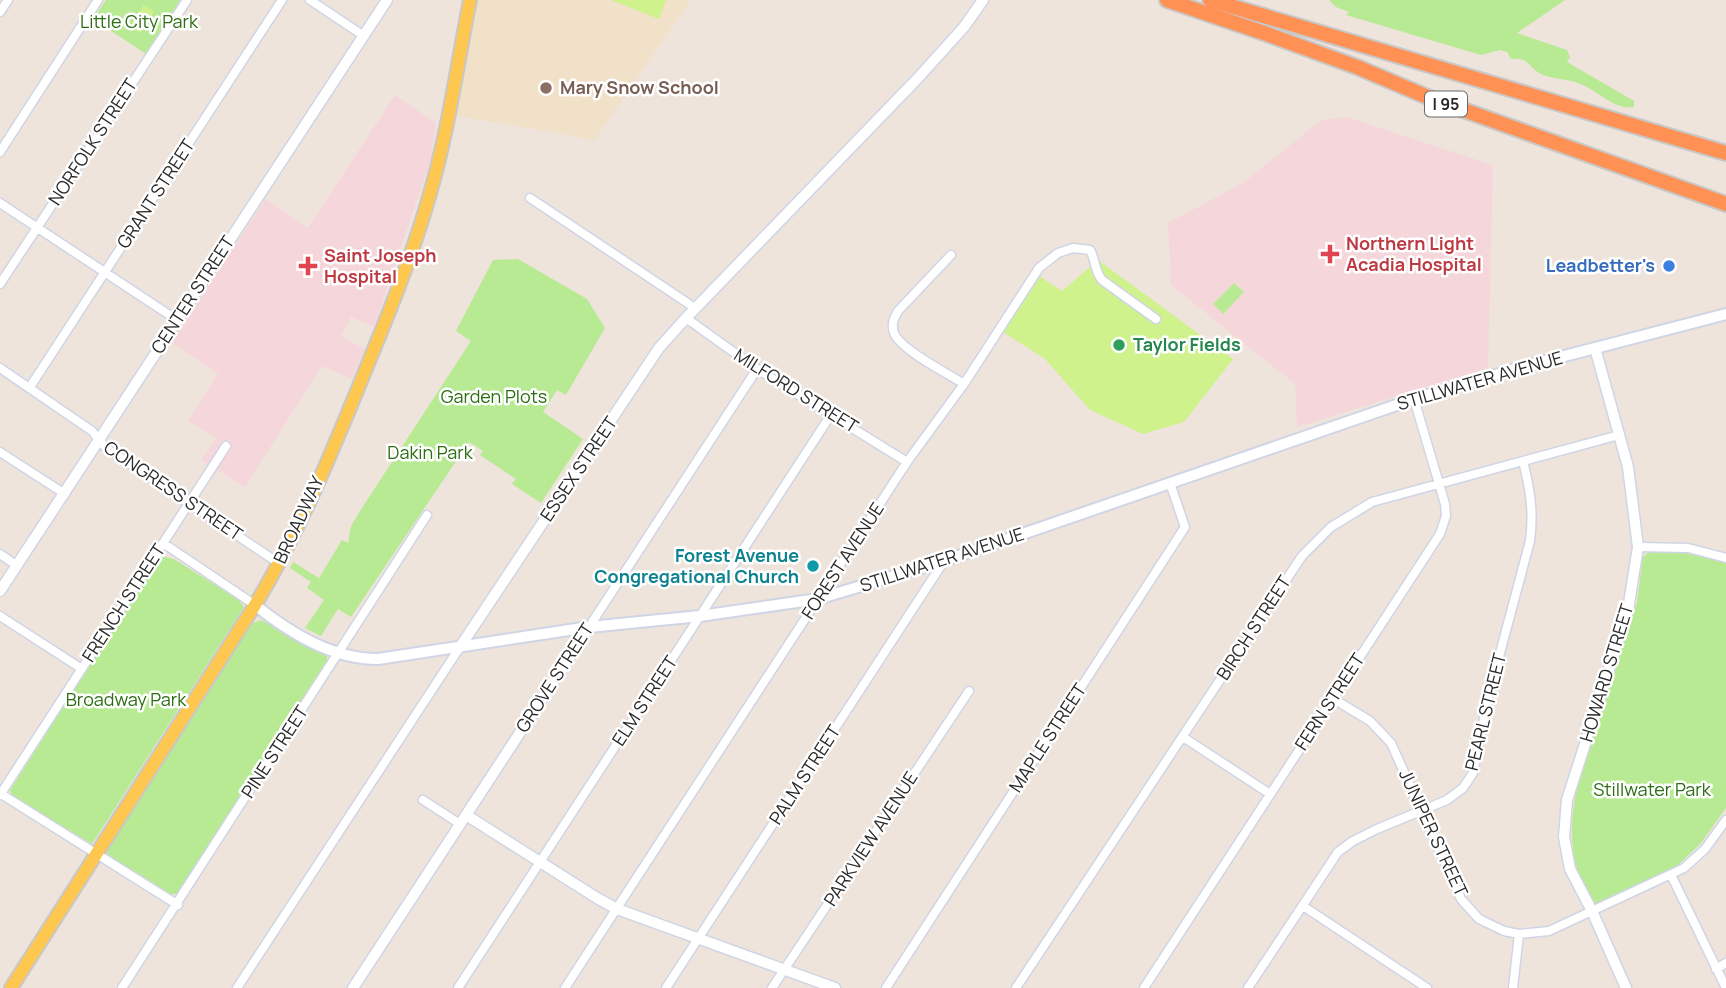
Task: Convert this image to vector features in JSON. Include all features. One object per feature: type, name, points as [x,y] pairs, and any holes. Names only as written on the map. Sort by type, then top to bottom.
[{"type":"highway","name":"I 95","points":[[1167,0],[1357,67],[1430,99],[1726,204]]},
{"type":"highway","name":"I 95","points":[[1210,0],[1726,153]]},
{"type":"main road","name":"BROADWAY","points":[[11,988],[280,564],[349,412],[422,220],[442,149],[470,0]]},
{"type":"main road","name":"STILLWATER AVENUE","points":[[255,605],[313,644],[364,659],[378,659],[589,627],[700,616],[818,598],[944,561],[1414,399],[1726,314]]},
{"type":"street","points":[[0,12],[8,0]]},
{"type":"street","points":[[0,152],[98,0]]},
{"type":"street","name":"NORFOLK STREET","points":[[0,284],[187,0]]},
{"type":"street","name":"GRANT STREET","points":[[30,387],[282,0]]},
{"type":"street","points":[[310,0],[364,36]]},
{"type":"street","name":"CENTER STREET","points":[[0,591],[387,0]]},
{"type":"street","name":"ESSEX STREET","points":[[237,988],[659,348],[917,79],[964,27],[983,0]]},
{"type":"street","points":[[530,198],[695,308]]},
{"type":"street","points":[[0,203],[177,320]]},
{"type":"street","name":"FOREST AVENUE","points":[[565,988],[906,462],[964,384],[1039,268],[1058,253],[1073,248],[1090,250],[1096,272],[1102,280],[1156,319]]},
{"type":"street","points":[[951,255],[898,311],[893,322],[894,332],[901,343],[964,384]]},
{"type":"street","name":"MILFORD STREET","points":[[686,318],[757,369],[832,413],[906,462]]},
{"type":"street","name":"HOWARD STREET","points":[[1595,348],[1628,467],[1638,547],[1628,610],[1567,800],[1564,820],[1570,869],[1626,988]]},
{"type":"street","name":"CONGRESS STREET","points":[[0,368],[92,431],[106,448],[280,564]]},
{"type":"street","name":"GROVE STREET","points":[[353,988],[757,369]]},
{"type":"street","name":"FERN STREET","points":[[1144,988],[1440,534],[1446,516],[1446,505],[1414,399]]},
{"type":"street","name":"ELM STREET","points":[[458,988],[832,413]]},
{"type":"street","name":"BIRCH STREET","points":[[1016,988],[1301,555],[1331,527],[1372,502],[1619,435]]},
{"type":"street","name":"FRENCH STREET","points":[[1,794],[226,446]]},
{"type":"street","points":[[0,452],[65,494]]},
{"type":"street","name":"PEARL STREET","points":[[1248,988],[1339,852],[1353,841],[1447,800],[1463,788],[1474,773],[1489,694],[1530,541],[1532,497],[1523,461]]},
{"type":"street","name":"MAPLE STREET","points":[[886,988],[1185,527],[1170,483]]},
{"type":"street","name":"PINE STREET","points":[[122,988],[427,515]]},
{"type":"street","name":"STILLWATER AVENUE","points":[[163,543],[255,605]]},
{"type":"street","points":[[1638,547],[1688,548],[1726,558]]},
{"type":"street","points":[[0,554],[16,565]]},
{"type":"street","name":"PALM STREET","points":[[666,988],[944,561]]},
{"type":"street","points":[[0,616],[82,669]]},
{"type":"street","name":"PARKVIEW AVENUE","points":[[772,988],[969,691]]},
{"type":"street","name":"JUNIPER STREET","points":[[1332,698],[1370,721],[1391,743],[1461,899],[1469,910],[1489,925],[1519,934],[1549,932],[1671,875],[1693,861],[1726,820]]},
{"type":"street","points":[[1183,737],[1270,794]]},
{"type":"street","points":[[1,794],[178,905]]},
{"type":"street","points":[[423,800],[541,862],[617,909],[835,988]]},
{"type":"street","points":[[1671,875],[1726,988]]},
{"type":"street","points":[[1303,906],[1427,988]]},
{"type":"street","points":[[1513,988],[1519,934]]},
{"type":"street","points":[[1716,969],[1726,963]]},
{"type":"shaded area","name":"Mary Snow School","points":[[477,0],[690,0],[595,140],[457,116]]},
{"type":"shaded area","name":"Saint Joseph Hospital","points":[[395,95],[436,123],[431,159],[374,327],[351,317],[341,336],[365,349],[352,379],[322,366],[245,487],[201,460],[216,438],[188,421],[218,374],[171,342],[266,199],[308,228]]},
{"type":"shaded area","name":"Northern Light Acadia Hospital","points":[[1347,117],[1493,165],[1488,368],[1297,427],[1295,384],[1171,285],[1168,223],[1243,183],[1321,120]]},
{"type":"green space","name":"Little City Park","points":[[106,0],[180,0],[146,54],[93,19]]},
{"type":"green space","points":[[611,0],[666,0],[659,19]]},
{"type":"green space","points":[[1329,0],[1565,0],[1517,33],[1567,50],[1570,57],[1567,62],[1634,101],[1634,107],[1615,104],[1580,84],[1543,75],[1526,61],[1511,59],[1507,52],[1500,50],[1481,55],[1346,15],[1349,12],[1336,7]]},
{"type":"green space","points":[[144,5],[154,11],[140,33],[130,27]]},
{"type":"green space","points":[[518,259],[587,299],[605,328],[566,395],[557,390],[543,412],[583,439],[541,503],[512,484],[516,479],[480,455],[483,451],[469,442],[351,617],[338,609],[321,636],[305,628],[324,600],[307,588],[311,582],[290,568],[293,562],[319,578],[342,540],[348,543],[351,526],[360,511],[471,341],[456,331],[493,260]]},
{"type":"green space","name":"Taylor Fields","points":[[1098,260],[1233,359],[1184,422],[1143,434],[1090,410],[1045,359],[1003,332],[1039,276],[1062,291]]},
{"type":"green space","points":[[1234,283],[1244,292],[1223,314],[1213,304]]},
{"type":"green space","name":"Stillwater Park","points":[[1650,551],[1692,553],[1726,563],[1726,808],[1701,843],[1676,867],[1596,904],[1580,878],[1576,864],[1572,834],[1574,804],[1637,602],[1643,557]]},
{"type":"green space","name":"Broadway Park","points":[[160,556],[174,559],[239,600],[244,607],[92,844],[13,797],[10,790]]},
{"type":"green space","name":"Broadway Park","points":[[261,620],[327,656],[327,664],[180,894],[171,894],[109,856],[106,851],[251,624]]},
{"type":"place","name":"Mary Snow School","points":[[546,88]]},
{"type":"place","name":"Northern Light Acadia Hospital","points":[[1330,254]]},
{"type":"place","name":"Saint Joseph Hospital","points":[[308,266]]},
{"type":"place","name":"Leadbetter's","points":[[1669,266]]},
{"type":"place","name":"Taylor Fields","points":[[1119,345]]},
{"type":"place","name":"Forest Avenue Congregational Church","points":[[813,566]]},
{"type":"park label","name":"Garden Plots","points":[[494,397]]},
{"type":"park label","name":"Dakin Park","points":[[430,453]]}]
